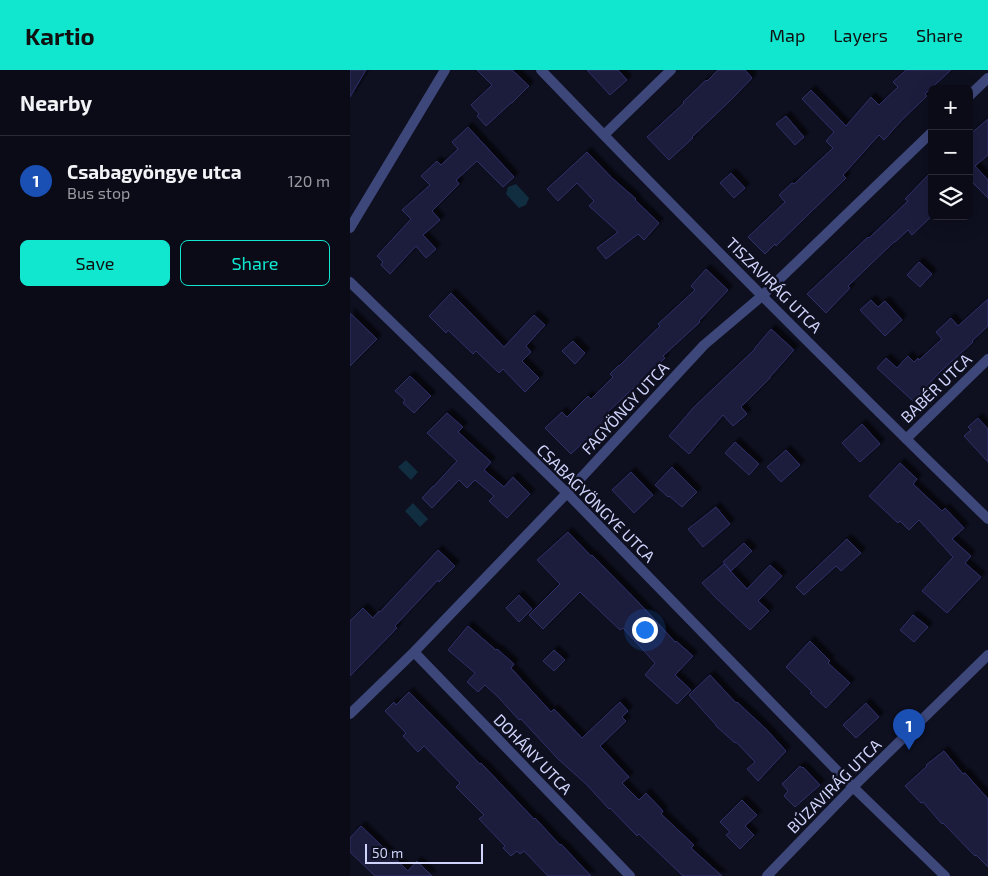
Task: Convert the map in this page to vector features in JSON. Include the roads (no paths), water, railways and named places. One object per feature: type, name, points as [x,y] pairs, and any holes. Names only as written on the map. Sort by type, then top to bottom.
[{"type":"street","points":[[350,228],[445,70]]},
{"type":"street","name":"TISZAVIRÁG UTCA","points":[[541,70],[906,439],[988,519]]},
{"type":"street","points":[[604,135],[671,70]]},
{"type":"street","points":[[973,92],[988,78]]},
{"type":"street","name":"FAGYÖNGY UTCA","points":[[350,714],[414,652],[567,493],[704,345],[763,295],[928,136]]},
{"type":"street","name":"CSABAGYÖNGYE UTCA","points":[[350,282],[567,493],[853,787],[945,876]]},
{"type":"street","name":"BABÉR UTCA","points":[[906,439],[988,359]]},
{"type":"street","name":"DOHÁNY UTCA","points":[[414,652],[630,876]]},
{"type":"street","name":"BÚZAVIRÁG UTCA","points":[[767,876],[853,787],[988,655]]},
{"type":"water","points":[[516,184],[529,198],[526,205],[519,208],[506,194],[508,187]]},
{"type":"water","points":[[406,460],[418,472],[411,480],[398,467]]},
{"type":"water","points":[[413,503],[428,519],[420,527],[405,511]]},
{"type":"place","name":"Csabagyöngye utca","points":[[909,750]]}]
